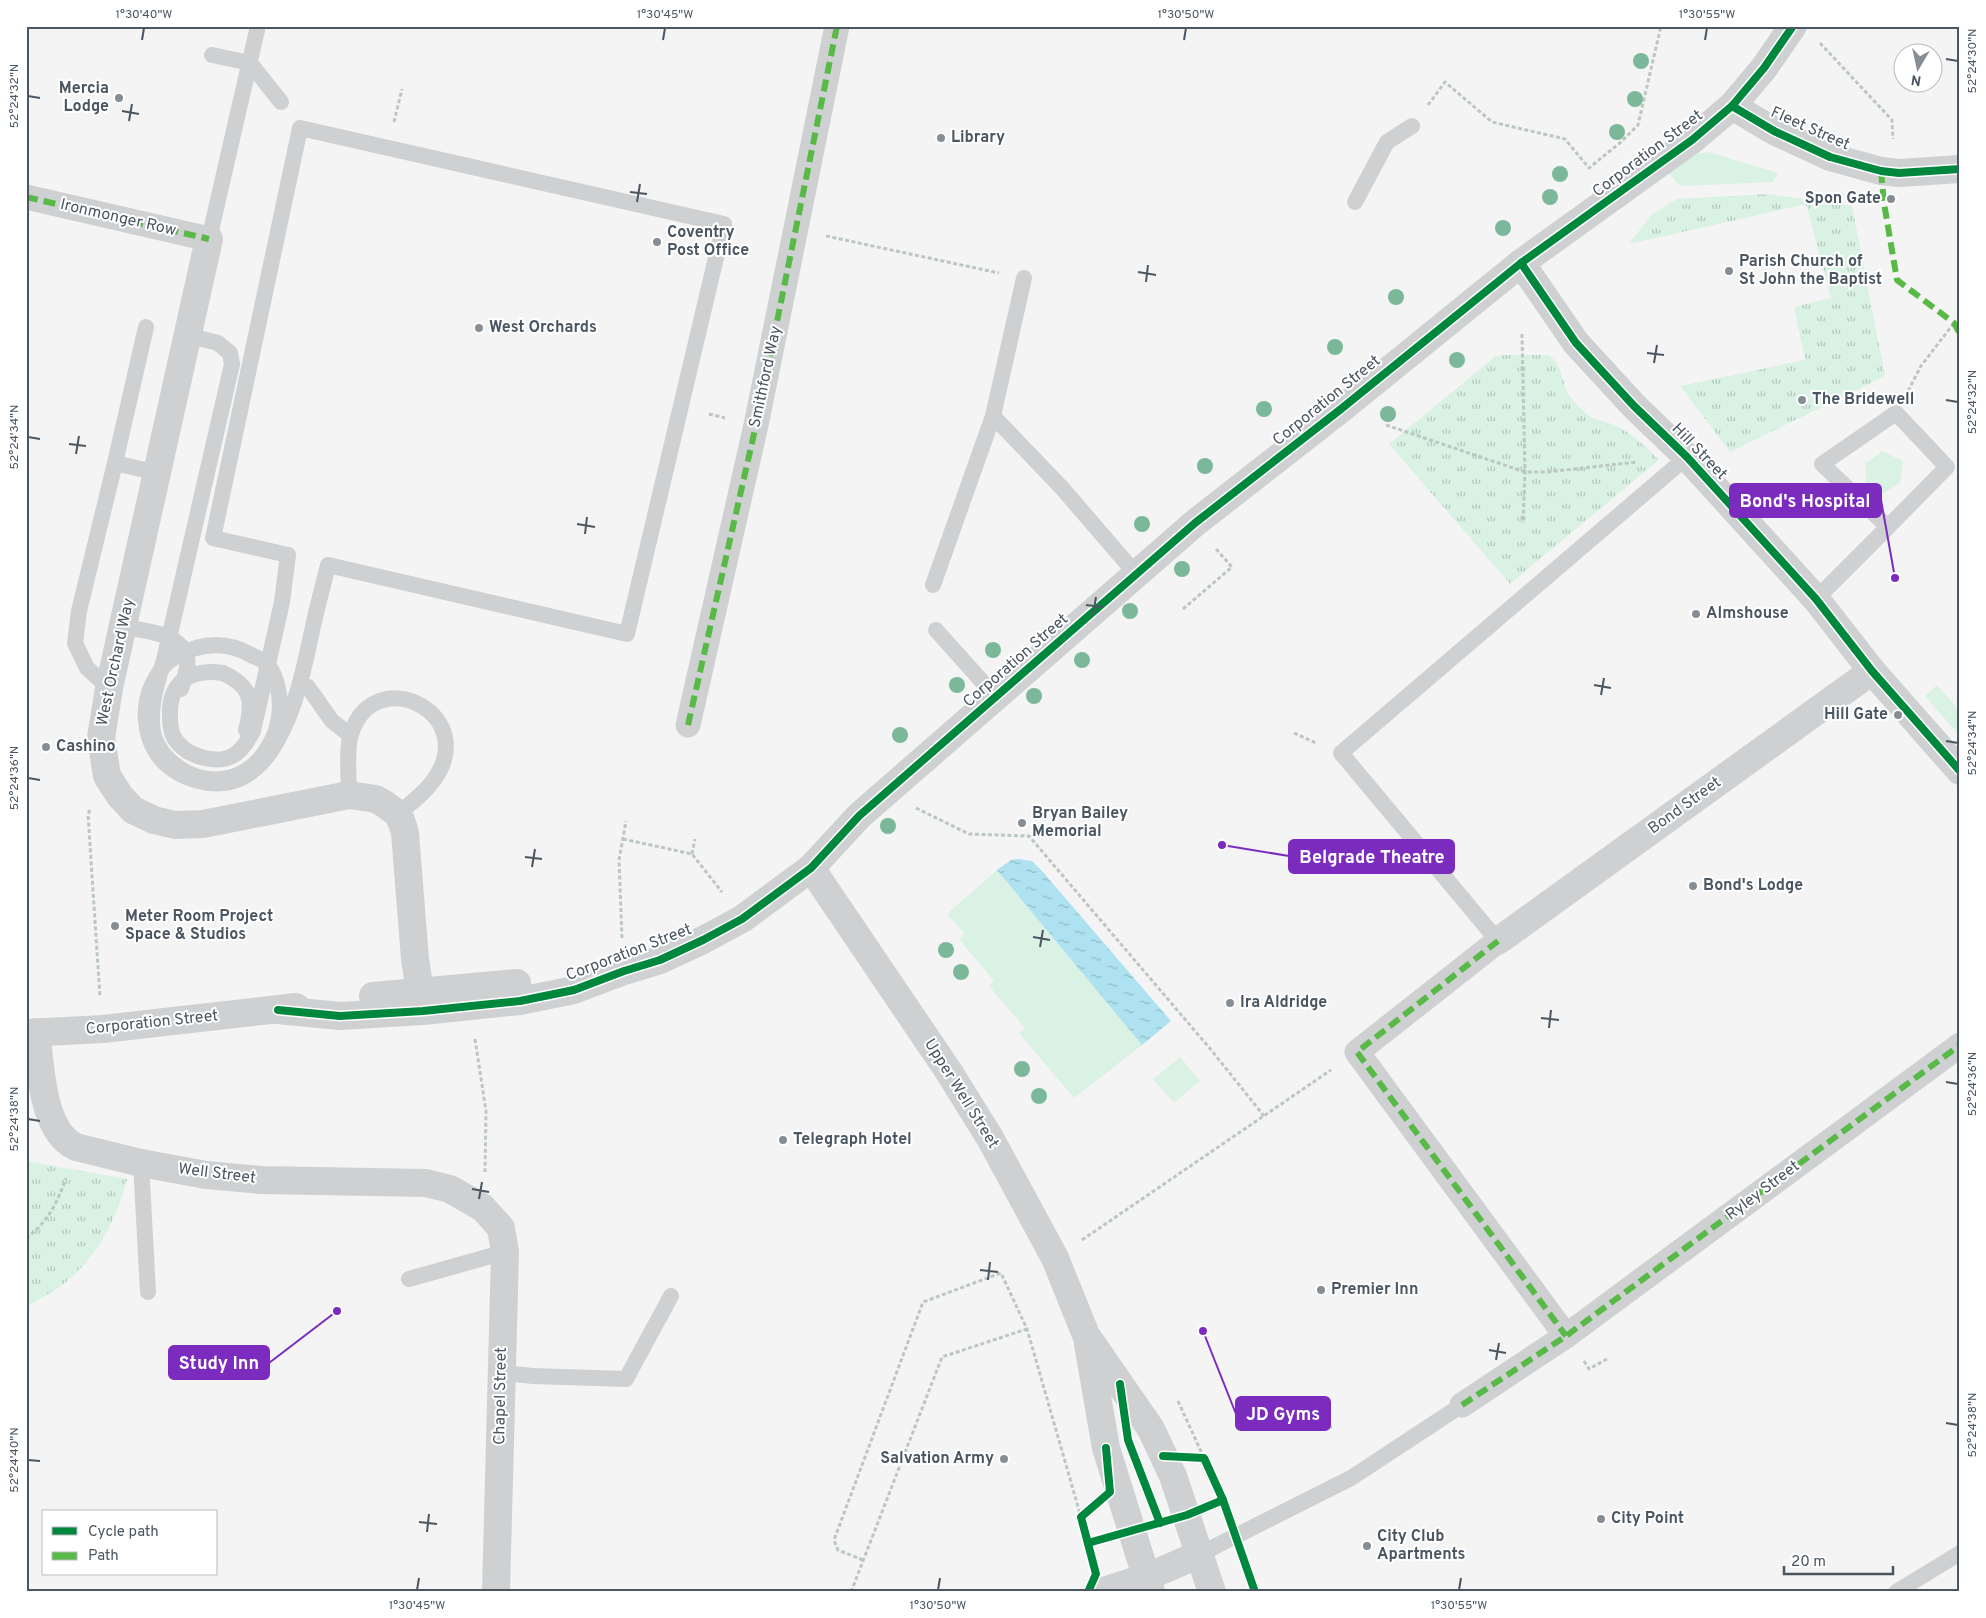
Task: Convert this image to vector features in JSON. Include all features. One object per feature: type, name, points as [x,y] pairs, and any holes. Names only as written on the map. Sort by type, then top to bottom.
[{"type":"street","name":"Smithford Way","points":[[688,725],[756,425],[837,26]]},
{"type":"street","name":"Corporation Street","points":[[278,1010],[340,1016],[470,1007],[520,1001],[574,990],[660,960],[742,919],[811,868],[859,816],[892,786],[1195,523],[1340,409],[1520,263],[1692,140],[1732,106],[1764,68],[1793,26]]},
{"type":"street","name":"Fleet Street","points":[[1732,106],[1774,131],[1830,157],[1881,172],[1960,169]]},
{"type":"street","name":"Ironmonger Row","points":[[26,197],[209,238]]},
{"type":"street","name":"West Orchard Way","points":[[209,238],[109,688],[101,738],[107,776],[120,796],[133,810],[154,820],[175,824],[204,824],[349,795],[376,799],[398,814]]},
{"type":"street","name":"Hill Street","points":[[1520,263],[1576,344],[1634,406],[1687,457],[1816,599],[1872,671],[1960,771]]},
{"type":"street","name":"Bond Street","points":[[1498,941],[1872,671]]},
{"type":"street","points":[[398,814],[405,833],[415,960],[420,992]]},
{"type":"street","name":"Upper Well Street","points":[[811,868],[949,1072],[990,1138],[1054,1258],[1086,1335],[1151,1429],[1173,1476],[1212,1592]]},
{"type":"street","points":[[1498,941],[1357,1052],[1566,1336]]},
{"type":"street","name":"Corporation Street","points":[[31,1032],[103,1029],[278,1010],[338,1000],[517,983],[569,974],[624,971]]},
{"type":"street","name":"Well Street","points":[[31,1032],[49,1116],[60,1135],[68,1143],[76,1147],[141,1163],[206,1175],[261,1180],[426,1183],[450,1189],[483,1208]]},
{"type":"street","name":"Ryley Street","points":[[1462,1405],[1566,1336],[1960,1045]]},
{"type":"street","name":"Chapel Street","points":[[483,1208],[501,1228],[505,1252],[496,1592]]},
{"type":"street","name":"Upper Well Street","points":[[1086,1335],[1106,1448],[1149,1584]]},
{"type":"street","points":[[1100,1592],[1149,1584],[1200,1554]]},
{"type":"lane","points":[[209,238],[258,26]]},
{"type":"lane","points":[[212,55],[250,63],[281,102]]},
{"type":"lane","points":[[1355,202],[1386,142],[1412,126]]},
{"type":"lane","points":[[124,627],[164,636],[176,642],[182,648],[187,657],[187,668],[178,701],[176,727],[183,738],[192,746],[210,754],[226,750],[237,744],[246,732],[250,715],[250,702],[245,687],[223,673],[207,671],[192,674],[179,684],[171,698],[170,727],[177,743],[190,753],[211,760],[232,756],[244,747],[253,731],[259,708],[282,602],[288,555],[213,538],[300,128],[724,224],[627,634],[328,565],[300,683],[276,744],[261,764],[243,778],[223,784],[198,781],[174,770],[157,754],[146,724],[149,691],[157,674],[162,669],[167,664],[172,658],[197,646],[220,644],[241,649],[265,663],[280,694],[280,718],[272,741],[258,762],[241,774],[222,779],[200,777],[177,767],[160,751],[154,737],[152,723],[153,703],[159,676],[162,668],[164,660],[166,650],[232,364],[230,353],[218,343],[187,335]]},
{"type":"lane","points":[[933,585],[993,416],[1024,278]]},
{"type":"lane","points":[[109,688],[87,668],[75,643],[79,611],[146,327]]},
{"type":"lane","points":[[1816,599],[1888,527],[1947,467],[1896,413],[1822,464],[1888,527]]},
{"type":"lane","points":[[993,416],[1062,488],[1136,574]]},
{"type":"lane","points":[[1498,941],[1341,753],[1687,457]]},
{"type":"lane","points":[[114,464],[158,473]]},
{"type":"lane","points":[[936,630],[996,697]]},
{"type":"lane","points":[[308,687],[332,721],[350,735]]},
{"type":"lane","points":[[349,795],[350,735],[357,722],[367,709],[380,701],[400,698],[418,703],[431,711],[442,726],[445,738],[445,755],[439,770],[429,786],[398,814]]},
{"type":"lane","points":[[141,1163],[148,1292]]},
{"type":"lane","points":[[409,1279],[505,1252]]},
{"type":"lane","points":[[502,1373],[626,1379],[672,1296]]},
{"type":"lane","points":[[1200,1554],[1351,1478],[1462,1405]]},
{"type":"lane","points":[[1896,1592],[1960,1553]]},
{"type":"path","points":[[1412,126],[1445,82],[1492,122],[1565,139],[1588,168],[1621,142],[1638,125],[1662,26]]},
{"type":"path","points":[[1818,41],[1892,120],[1893,137]]},
{"type":"path","points":[[393,127],[402,89]]},
{"type":"path","points":[[796,230],[1024,278]]},
{"type":"path","points":[[1896,413],[1921,366],[1954,323]]},
{"type":"path","points":[[1522,334],[1525,472],[1523,523]]},
{"type":"path","points":[[1386,425],[1525,472],[1547,472],[1646,462]]},
{"type":"path","points":[[1183,609],[1232,568],[1195,523]]},
{"type":"path","points":[[103,1029],[88,814],[107,776]]},
{"type":"path","points":[[892,786],[905,802],[969,834],[1030,836],[1212,1051],[1264,1116]]},
{"type":"path","points":[[624,971],[618,860],[626,821]]},
{"type":"path","points":[[623,839],[692,854],[742,919]]},
{"type":"path","points":[[692,854],[695,839]]},
{"type":"path","points":[[470,1007],[486,1111],[483,1208]]},
{"type":"path","points":[[1098,1230],[1357,1052]]},
{"type":"path","points":[[26,1238],[46,1218],[56,1202],[76,1147]]},
{"type":"path","points":[[863,1560],[838,1550],[834,1540],[923,1302],[1001,1273],[1027,1329],[1084,1526]]},
{"type":"path","points":[[852,1592],[942,1357],[1027,1329]]},
{"type":"path","points":[[1178,1401],[1205,1461]]},
{"type":"path","points":[[1297,1429],[1304,1426],[1332,1428]]},
{"type":"path","points":[[1164,1456],[1205,1461]]},
{"type":"path","points":[[1081,1517],[1088,1511]]},
{"type":"green space","points":[[1709,152],[1778,173],[1773,182],[1683,186],[1678,184],[1664,167],[1695,154]]},
{"type":"green space","points":[[1768,194],[1852,206],[1885,376],[1730,452],[1680,386],[1805,360],[1794,307],[1831,298],[1806,204],[1629,244],[1651,215],[1677,199]]},
{"type":"green space","points":[[1548,355],[1557,363],[1568,393],[1582,410],[1591,417],[1625,431],[1641,442],[1659,460],[1510,584],[1389,444],[1496,356]]},
{"type":"green space","points":[[1882,451],[1903,461],[1900,483],[1882,494],[1866,484],[1865,464]]},
{"type":"green space","points":[[1937,685],[1960,711],[1960,736],[1925,696]]},
{"type":"green space","points":[[997,870],[1142,1045],[1074,1098],[1019,1033],[1025,1028],[989,986],[994,981],[959,939],[965,934],[947,914]]},
{"type":"green space","points":[[1180,1057],[1200,1081],[1174,1103],[1153,1079]]},
{"type":"green space","points":[[26,1161],[127,1179],[111,1224],[95,1251],[58,1288],[26,1307]]},
{"type":"water","points":[[1011,860],[1032,861],[1042,871],[1171,1021],[1142,1045],[997,870]]},
{"type":"marked path","points":[[688,725],[756,425],[837,26]]},
{"type":"marked path","points":[[1881,171],[1884,203],[1897,280],[1954,323],[1960,334]]},
{"type":"marked path","points":[[26,197],[209,239]]},
{"type":"marked path","points":[[1498,941],[1357,1052],[1566,1336]]},
{"type":"marked path","points":[[1462,1405],[1566,1336],[1960,1045]]},
{"type":"cycle path","points":[[278,1010],[340,1016],[423,1011],[520,1001],[574,990],[660,960],[742,919],[811,868],[859,816],[1195,523],[1341,409],[1521,263],[1692,140],[1732,106],[1764,68],[1793,26]]},
{"type":"cycle path","points":[[1732,106],[1774,131],[1830,157],[1881,171],[1899,173],[1960,169]]},
{"type":"cycle path","points":[[1521,263],[1576,343],[1634,406],[1687,457],[1816,599],[1872,671],[1960,771]]},
{"type":"cycle path","points":[[1120,1384],[1128,1440],[1160,1523]]},
{"type":"cycle path","points":[[1088,1592],[1096,1574],[1081,1517],[1110,1492],[1106,1448]]},
{"type":"cycle path","points":[[1163,1456],[1204,1458],[1223,1500],[1255,1592]]},
{"type":"cycle path","points":[[1088,1543],[1187,1515],[1223,1500]]},
{"type":"place","name":"Mercia Lodge","points":[[119,98]]},
{"type":"place","name":"Library","points":[[941,138]]},
{"type":"place","name":"Spon Gate","points":[[1891,199]]},
{"type":"place","name":"Coventry Post Office","points":[[657,242]]},
{"type":"place","name":"Parish Church of St John the Baptist","points":[[1729,271]]},
{"type":"place","name":"West Orchards","points":[[479,328]]},
{"type":"place","name":"The Bridewell","points":[[1802,400]]},
{"type":"place","name":"Bond's Hospital","points":[[1895,578]]},
{"type":"place","name":"Almshouse","points":[[1696,614]]},
{"type":"place","name":"Hill Gate","points":[[1898,715]]},
{"type":"place","name":"Cashino","points":[[46,747]]},
{"type":"place","name":"Bryan Bailey Memorial","points":[[1022,823]]},
{"type":"place","name":"Belgrade Theatre","points":[[1222,845]]},
{"type":"place","name":"Bond's Lodge","points":[[1693,886]]},
{"type":"place","name":"Meter Room Project Space & Studios","points":[[115,926]]},
{"type":"place","name":"Ira Aldridge","points":[[1230,1003]]},
{"type":"place","name":"Telegraph Hotel","points":[[783,1140]]},
{"type":"place","name":"Premier Inn","points":[[1321,1290]]},
{"type":"place","name":"Study Inn","points":[[337,1311]]},
{"type":"place","name":"JD Gyms","points":[[1203,1331]]},
{"type":"place","name":"Salvation Army","points":[[1004,1459]]},
{"type":"place","name":"City Point","points":[[1601,1519]]},
{"type":"place","name":"City Club Apartments","points":[[1367,1546]]}]
